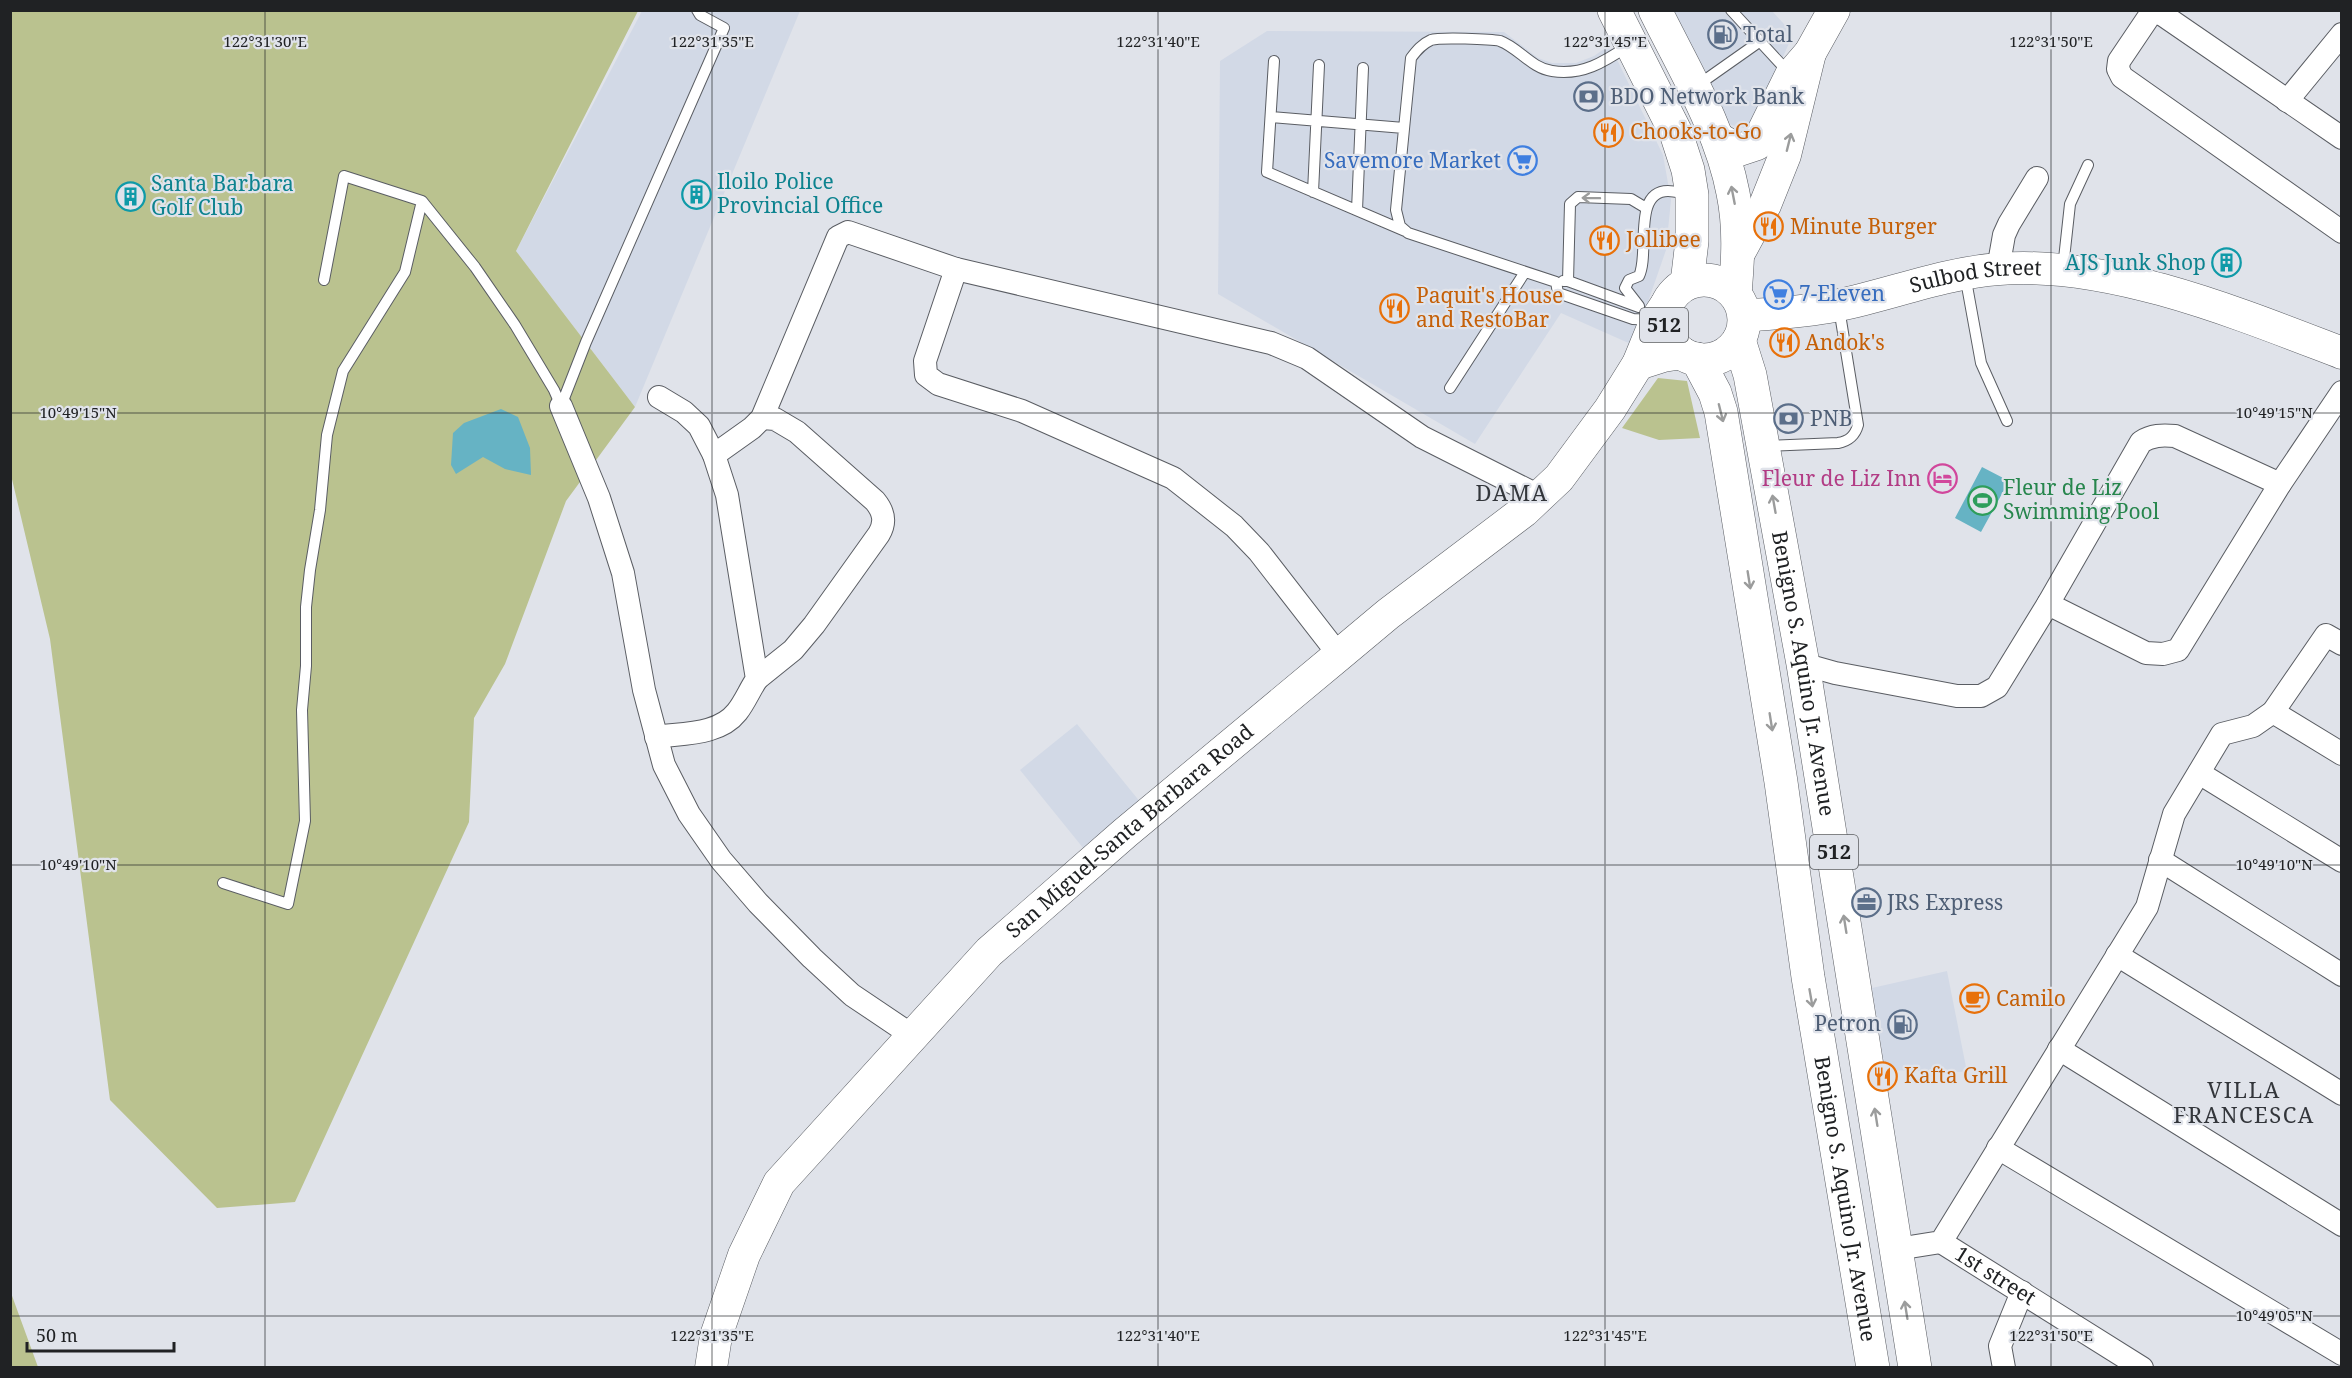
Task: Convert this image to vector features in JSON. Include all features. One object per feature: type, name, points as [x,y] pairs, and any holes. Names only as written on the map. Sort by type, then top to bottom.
[{"type":"main road","points":[[1614,10],[1683,150],[1692,195],[1692,241],[1662,304]]},
{"type":"main road","name":"Benigno S. Aquino Jr. Avenue","points":[[1655,10],[1717,138],[1733,193],[1739,253],[1739,317],[1803,664],[1915,1368]]},
{"type":"main road","points":[[1717,138],[1739,150],[1757,144],[1834,10]]},
{"type":"main road","points":[[1739,253],[1766,205],[1785,155],[1802,69]]},
{"type":"main road","name":"Sulbod Street","points":[[1739,317],[1838,306],[1931,281],[1998,269],[2063,271],[2128,281],[2205,303],[2342,353]]},
{"type":"main road","name":"512","points":[[1700,280],[1713,281],[1725,286],[1739,317],[1728,352],[1713,358],[1689,356],[1672,344],[1665,332],[1662,304],[1700,280]]},
{"type":"main road","name":"San Miguel-Santa Barbara Road","points":[[711,1368],[716,1336],[744,1255],[779,1183],[989,952],[1125,832],[1339,655],[1559,478],[1610,409],[1638,364],[1662,304]]},
{"type":"main road","points":[[1638,364],[1663,356],[1689,356]]},
{"type":"main road","name":"Benigno S. Aquino Jr. Avenue","points":[[1689,356],[1715,393],[1721,411],[1780,782],[1808,977],[1873,1368]]},
{"type":"main road","points":[[1780,782],[1821,776]]},
{"type":"street","points":[[2342,138],[2160,13],[2150,15],[2119,61],[2118,69],[2122,77],[2342,232]]},
{"type":"street","points":[[2287,101],[2342,34]]},
{"type":"street","points":[[1998,269],[2004,235],[2037,178]]},
{"type":"street","points":[[714,455],[752,428],[762,418],[838,237],[848,232],[956,269],[1271,343],[1307,358],[1422,436],[1539,496]]},
{"type":"street","points":[[956,269],[925,361],[926,375],[938,384],[1022,411],[1173,478],[1234,526],[1260,552],[1339,655]]},
{"type":"street","points":[[2048,604],[2146,653],[2163,654],[2178,650],[2280,484],[2342,392]]},
{"type":"street","points":[[659,397],[684,412],[699,426],[714,455],[727,495],[757,679]]},
{"type":"street","points":[[561,406],[599,498],[623,573],[644,690],[664,765],[689,814],[721,860],[758,903],[844,987],[913,1036]]},
{"type":"street","points":[[657,737],[714,729],[723,725],[738,712],[757,679],[793,650],[814,626],[879,534],[884,522],[881,508],[875,501],[805,438],[775,419],[762,418]]},
{"type":"street","points":[[1803,664],[1836,673],[1957,696],[1981,696],[1997,687],[2048,604],[2140,442],[2160,435],[2175,436],[2280,484]]},
{"type":"street","points":[[1897,1249],[1941,1242],[2147,907],[2174,814],[2222,734],[2253,726],[2273,712],[2326,635],[2342,644]]},
{"type":"street","points":[[2273,712],[2342,754]]},
{"type":"street","points":[[2199,773],[2342,861]]},
{"type":"street","points":[[2160,860],[2342,975]]},
{"type":"street","points":[[2117,956],[2342,1094]]},
{"type":"street","points":[[2059,1049],[2342,1225]]},
{"type":"street","points":[[1998,1148],[2342,1354]]},
{"type":"street","name":"1st street","points":[[1941,1242],[2142,1368]]},
{"type":"street","points":[[2004,1368],[2000,1346],[2022,1292]]},
{"type":"lane","points":[[561,406],[586,342],[724,28],[700,15],[697,10]]},
{"type":"lane","points":[[1731,10],[1759,42],[1802,69]]},
{"type":"lane","points":[[1408,233],[1400,226],[1396,210],[1411,58],[1419,48],[1433,39],[1500,42],[1541,68],[1552,71],[1585,70],[1603,64],[1631,44]]},
{"type":"lane","points":[[1693,88],[1759,42]]},
{"type":"lane","points":[[1274,61],[1267,172],[1408,233],[1556,282],[1568,281],[1662,304]]},
{"type":"lane","points":[[1312,192],[1319,65]]},
{"type":"lane","points":[[1357,210],[1363,68]]},
{"type":"lane","points":[[1271,117],[1404,128]]},
{"type":"lane","points":[[2063,271],[2070,204],[2088,165]]},
{"type":"lane","points":[[324,280],[344,176],[422,201],[475,267],[515,325],[554,390],[561,406]]},
{"type":"lane","points":[[1662,304],[1625,288],[1629,280],[1640,276],[1644,267],[1646,208],[1654,196],[1667,191],[1692,195]]},
{"type":"lane","points":[[1568,281],[1570,204],[1574,200],[1578,197],[1631,199],[1646,208]]},
{"type":"lane","points":[[223,883],[288,904],[305,821],[302,710],[306,666],[306,607],[320,510],[327,435],[343,371],[405,272],[422,201]]},
{"type":"lane","points":[[1450,388],[1525,272]]},
{"type":"lane","points":[[1965,275],[1981,363],[2007,421]]},
{"type":"lane","points":[[1556,282],[1558,292],[1633,319],[1662,304]]},
{"type":"lane","points":[[1764,447],[1784,444],[1838,443],[1846,441],[1856,432],[1858,425],[1838,306]]},
{"type":"shaded area","points":[[642,11],[800,11],[635,407],[516,251]]},
{"type":"shaded area","points":[[1673,11],[1772,11],[1793,34],[1755,121],[1744,128],[1731,125],[1722,112]]},
{"type":"shaded area","points":[[1267,31],[1504,32],[1538,58],[1552,63],[1576,63],[1594,56],[1610,45],[1663,155],[1671,200],[1666,250],[1633,345],[1561,313],[1475,444],[1218,294],[1220,61]]},
{"type":"shaded area","points":[[1077,724],[1145,808],[1088,854],[1020,770]]},
{"type":"shaded area","points":[[1947,971],[1967,1072],[1885,1070],[1872,988]]},
{"type":"green space","points":[[10,11],[638,11],[516,251],[635,407],[566,501],[505,664],[474,718],[469,822],[295,1202],[217,1208],[110,1100],[50,639],[11,475]]},
{"type":"green space","points":[[1658,378],[1687,381],[1700,438],[1659,440],[1622,428]]},
{"type":"green space","points":[[11,1293],[38,1367],[11,1367]]},
{"type":"water","points":[[501,409],[518,417],[530,448],[531,475],[505,469],[483,457],[456,474],[451,465],[453,433],[464,423]]},
{"type":"water","name":"Fleur de Liz Swimming Pool","points":[[1982,467],[2009,481],[1981,532],[1955,518]]},
{"type":"place","name":"Total","points":[[1722,35]]},
{"type":"place","name":"BDO Network Bank","points":[[1589,97]]},
{"type":"place","name":"Chooks-to-Go","points":[[1609,132]]},
{"type":"place","name":"Savemore Market","points":[[1522,161]]},
{"type":"place","name":"Iloilo Police Provincial Office","points":[[696,194]]},
{"type":"place","name":"Santa Barbara Golf Club","points":[[130,196]]},
{"type":"place","name":"Minute Burger","points":[[1769,227]]},
{"type":"place","name":"Jollibee","points":[[1605,240]]},
{"type":"place","name":"AJS Junk Shop","points":[[2227,263]]},
{"type":"place","name":"7-Eleven","points":[[1778,294]]},
{"type":"place","name":"Paquit's House and RestoBar","points":[[1395,308]]},
{"type":"place","name":"Andok's","points":[[1784,343]]},
{"type":"place","name":"PNB","points":[[1789,419]]},
{"type":"place","name":"Fleur de Liz Inn","points":[[1942,479]]},
{"type":"place","name":"Fleur de Liz Swimming Pool","points":[[1982,500]]},
{"type":"place","name":"JRS Express","points":[[1866,903]]},
{"type":"place","name":"Camilo","points":[[1975,999]]},
{"type":"place","name":"Petron","points":[[1902,1024]]},
{"type":"place","name":"Kafta Grill","points":[[1883,1076]]},
{"type":"district","name":"DAMA","points":[[1512,493]]},
{"type":"district","name":"VILLA FRANCESCA","points":[[2244,1102]]}]
